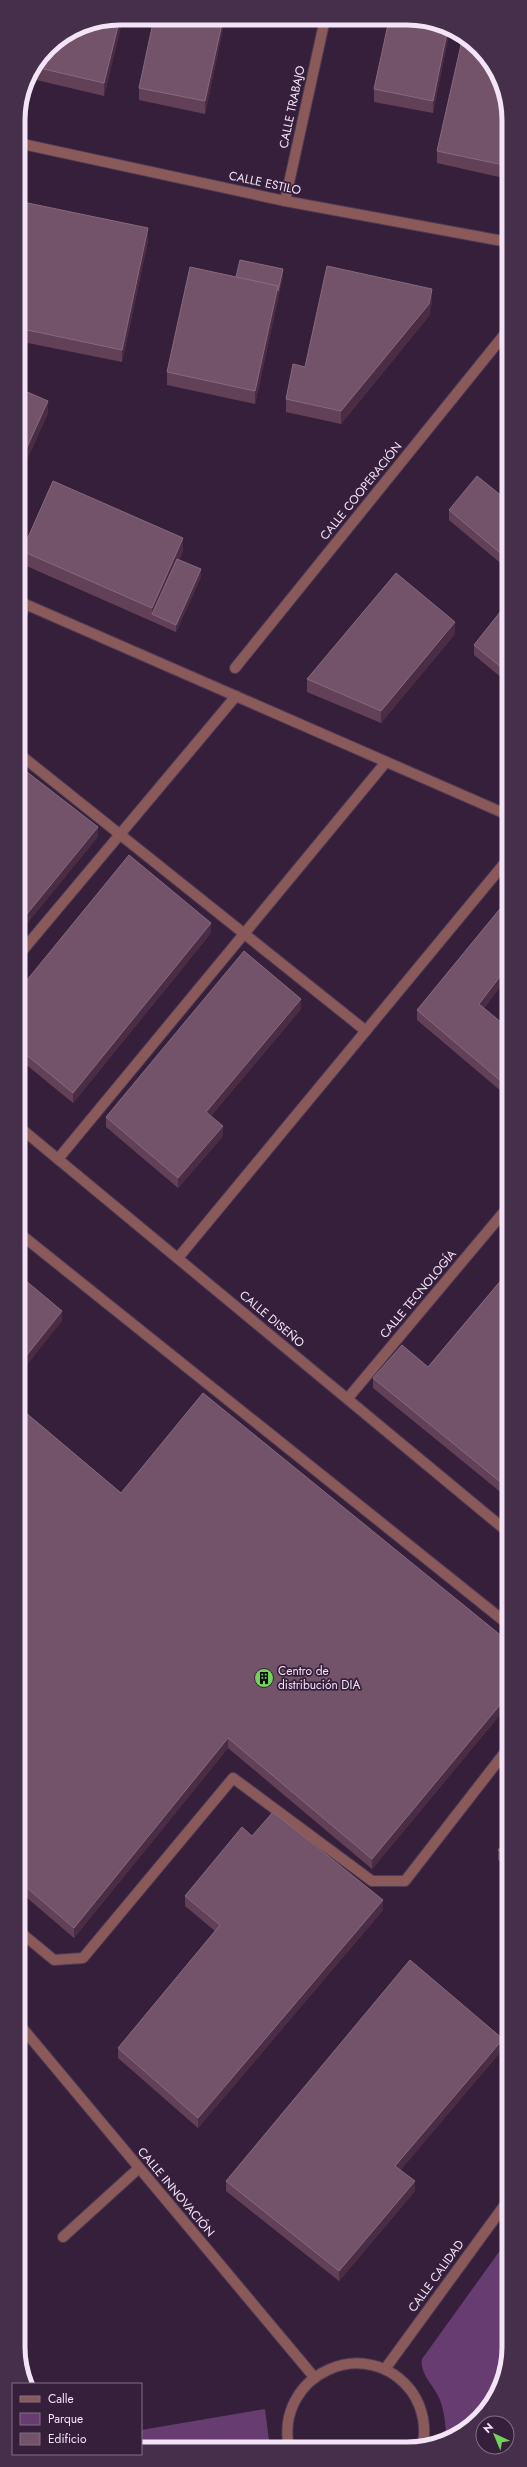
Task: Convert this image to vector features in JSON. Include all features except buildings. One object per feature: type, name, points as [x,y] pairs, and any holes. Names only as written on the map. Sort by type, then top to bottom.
[{"type":"street","name":"CALLE TRABAJO","points":[[285,201],[324,25]]},
{"type":"street","name":"CALLE ESTILO","points":[[25,145],[285,201],[502,241]]},
{"type":"street","name":"CALLE COOPERACIÓN","points":[[235,668],[502,337]]},
{"type":"street","points":[[25,604],[502,812]]},
{"type":"street","points":[[25,948],[236,696]]},
{"type":"street","points":[[25,759],[366,1031]]},
{"type":"street","points":[[58,1159],[243,933],[386,762]]},
{"type":"street","points":[[178,1258],[502,866]]},
{"type":"street","name":"CALLE DISEÑO","points":[[25,1132],[502,1527]]},
{"type":"street","name":"CALLE TECNOLOGÍA","points":[[348,1398],[502,1213]]},
{"type":"street","points":[[25,1239],[502,1619]]},
{"type":"street","points":[[25,1936],[54,1960],[83,1958],[233,1778],[372,1881],[405,1881],[502,1756]]},
{"type":"street","name":"CALLE INNOVACIÓN","points":[[25,2031],[314,2377]]},
{"type":"street","points":[[63,2237],[139,2168]]},
{"type":"street","name":"CALLE CALIDAD","points":[[385,2369],[502,2209]]},
{"type":"street","points":[[288,2442],[287,2431],[290,2410],[296,2397],[314,2377],[343,2364],[357,2363],[385,2369],[397,2376],[416,2398],[424,2426],[423,2440]]},
{"type":"green space","points":[[502,2248],[502,2353],[495,2383],[486,2400],[470,2418],[446,2434],[445,2422],[439,2397],[423,2371],[422,2359]]},
{"type":"green space","points":[[265,2409],[269,2442],[142,2442],[142,2430]]},
{"type":"place","name":"Centro de distribución DIA","points":[[264,1678]]}]
